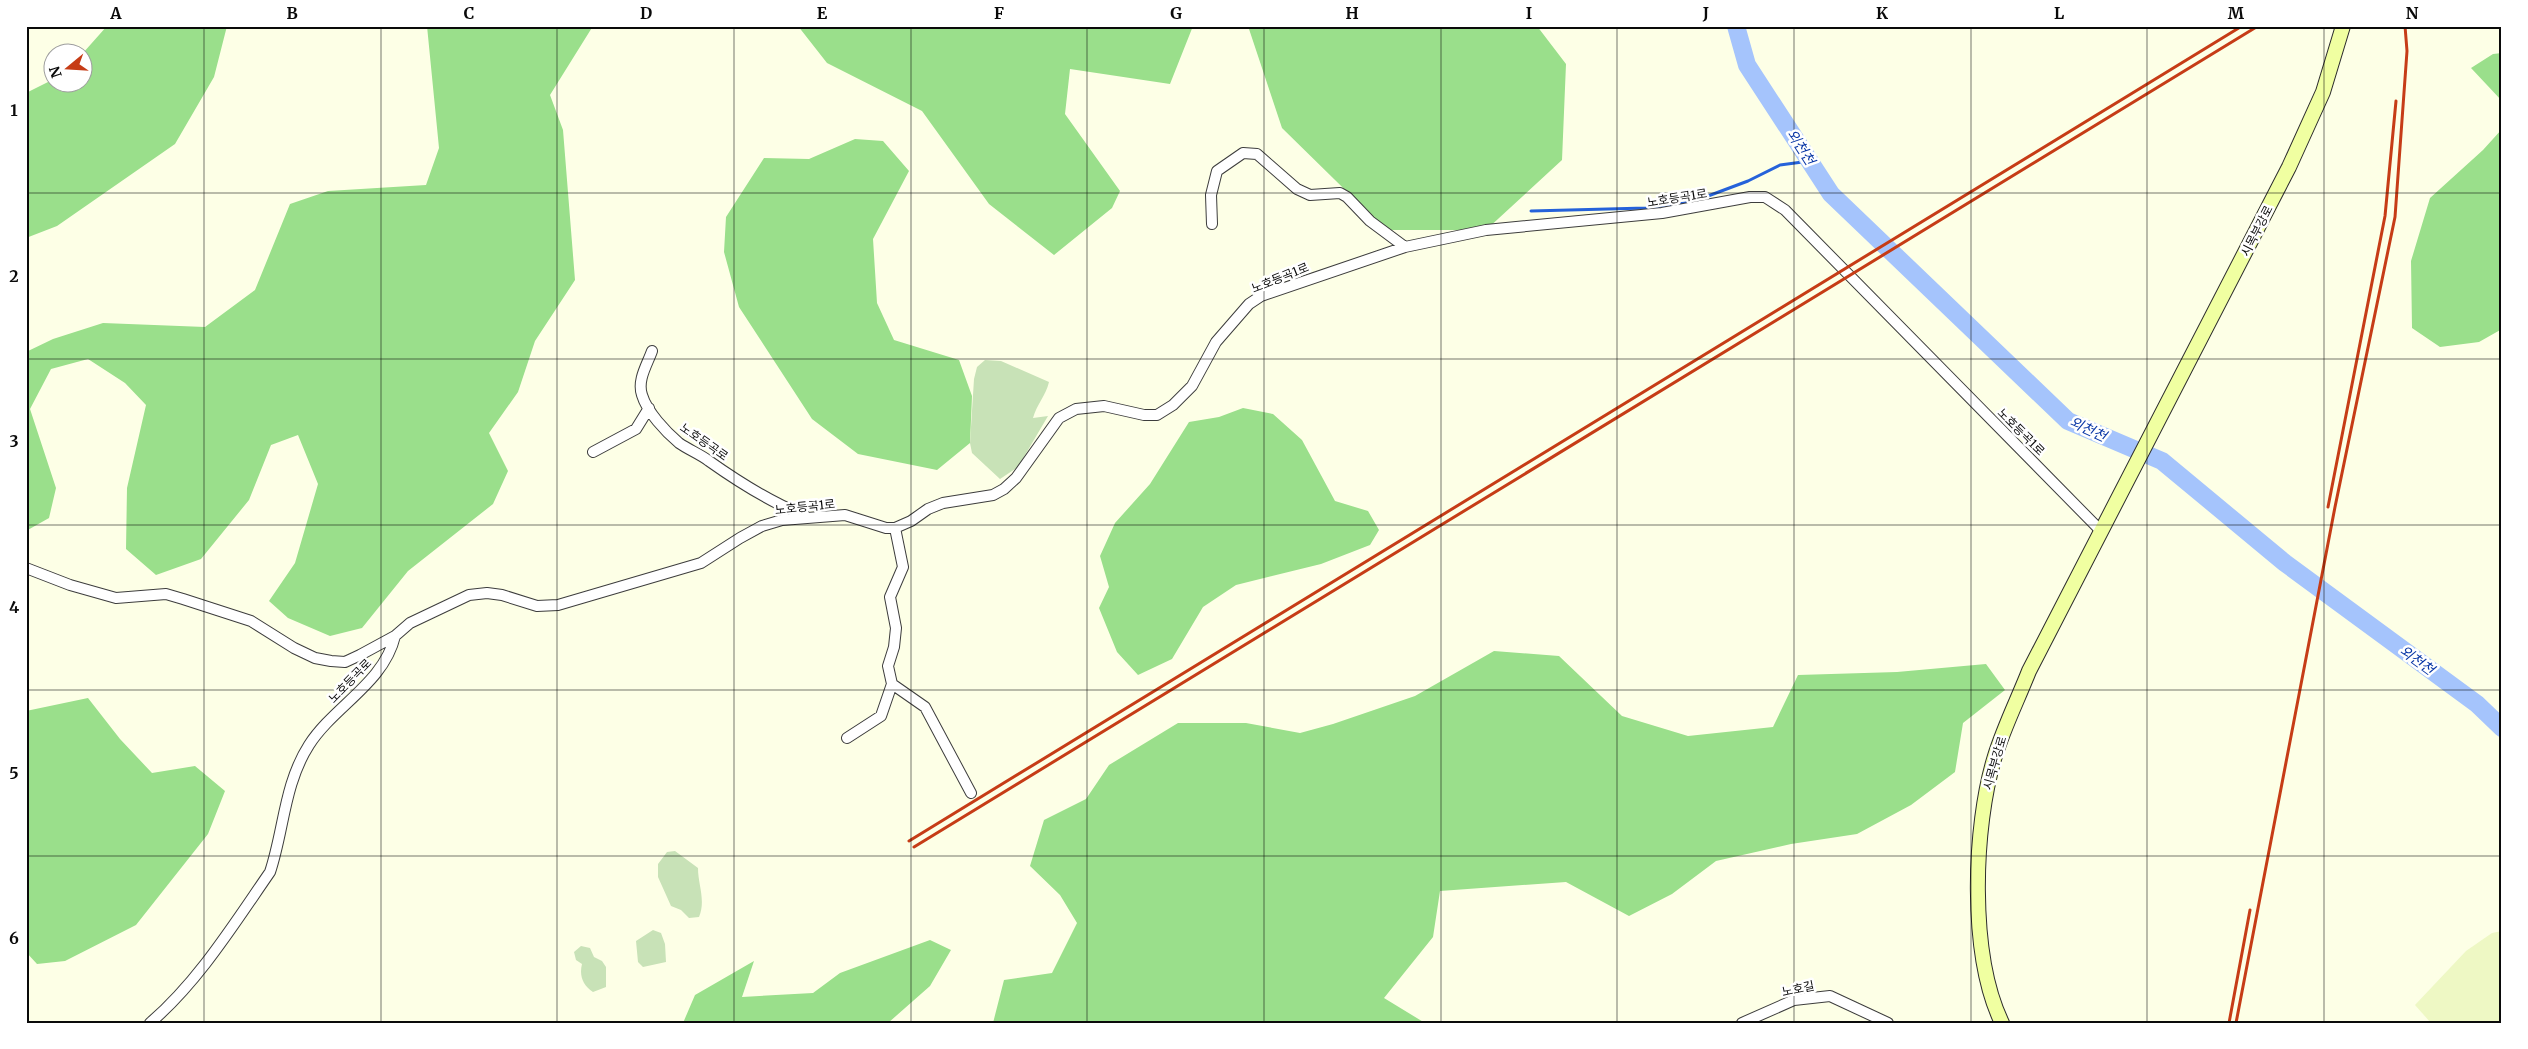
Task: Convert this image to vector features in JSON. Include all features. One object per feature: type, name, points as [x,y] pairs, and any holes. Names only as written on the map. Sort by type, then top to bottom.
[{"type":"street","name":"시목부강로","points":[[2002,1023],[1987,974],[1979,929],[1980,852],[1983,809],[1995,756],[2029,670],[2289,167],[2323,92],[2343,26]]},
{"type":"street","points":[[1212,224],[1210,195],[1217,171],[1244,153],[1257,154],[1297,189],[1310,195],[1340,194],[1348,197],[1370,221],[1405,247]]},
{"type":"street","name":"노호등곡1로","points":[[395,636],[410,624],[468,595],[487,593],[502,595],[537,606],[558,605],[701,563],[762,526],[782,520],[845,515],[886,528],[895,528],[911,521],[928,509],[942,504],[993,495],[1004,489],[1016,478],[1059,418],[1076,409],[1104,406],[1144,415],[1157,414],[1173,405],[1192,386],[1216,342],[1248,304],[1280,288],[1405,247],[1486,230],[1629,217],[1750,197],[1765,197],[1785,210],[2104,527]]},
{"type":"street","name":"노호등곡로","points":[[652,351],[641,380],[642,395],[649,408],[679,443],[774,503],[806,517]]},
{"type":"street","points":[[593,452],[636,429],[649,408]]},
{"type":"street","points":[[847,738],[881,716],[892,684],[888,666],[894,647],[896,628],[890,597],[903,567],[895,528]]},
{"type":"street","name":"노호등곡로","points":[[26,568],[70,585],[116,598],[166,594],[183,599],[251,620],[294,648],[315,658],[331,662],[344,662],[395,636]]},
{"type":"street","name":"노호등곡로","points":[[150,1023],[168,1008],[189,982],[270,872],[276,854],[279,830],[287,796],[308,746],[320,729],[380,670],[392,650],[395,636]]},
{"type":"street","points":[[892,684],[925,707],[971,793]]},
{"type":"street","name":"노호길","points":[[1742,1023],[1794,1000],[1830,996],[1888,1023]]},
{"type":"green space","points":[[107,26],[227,26],[214,77],[175,144],[57,226],[26,238],[26,93],[42,85],[42,92],[92,92],[92,43]]},
{"type":"green space","points":[[427,26],[593,26],[550,95],[563,130],[575,280],[535,341],[518,392],[489,433],[508,471],[493,504],[408,571],[362,628],[330,636],[288,618],[269,601],[295,563],[318,484],[298,435],[271,445],[249,500],[201,559],[156,575],[126,549],[127,488],[146,405],[125,383],[88,359],[51,369],[30,409],[56,488],[49,518],[26,531],[26,352],[53,339],[103,323],[205,327],[255,290],[290,204],[328,191],[426,185],[439,148]]},
{"type":"green space","points":[[798,26],[1193,26],[1170,84],[1070,69],[1065,114],[1120,191],[1112,208],[1054,255],[989,204],[922,111],[827,63]]},
{"type":"green space","points":[[1248,26],[1428,28],[1537,26],[1566,64],[1562,160],[1486,230],[1386,230],[1282,128]]},
{"type":"green space","points":[[2502,53],[2502,101],[2471,68],[2493,54]]},
{"type":"green space","points":[[2502,129],[2502,329],[2479,342],[2440,347],[2412,328],[2411,261],[2430,198],[2483,150]]},
{"type":"green space","points":[[855,139],[883,141],[909,171],[873,239],[877,303],[894,340],[959,360],[972,396],[970,443],[937,470],[858,454],[812,419],[739,307],[724,252],[726,217],[764,158],[809,159]]},
{"type":"green space","points":[[985,360],[1001,361],[1049,382],[1033,418],[1048,416],[1018,467],[1000,479],[972,453],[970,443],[974,379],[977,367]]},
{"type":"green space","points":[[1243,408],[1273,414],[1302,440],[1335,501],[1368,511],[1379,530],[1370,545],[1321,564],[1236,585],[1203,607],[1172,659],[1138,675],[1117,652],[1099,608],[1109,587],[1100,556],[1115,523],[1150,484],[1189,422],[1219,417]]},
{"type":"green space","points":[[1494,651],[1559,656],[1622,716],[1688,736],[1773,727],[1798,675],[1897,672],[1986,664],[2005,690],[1963,723],[1955,772],[1911,805],[1857,834],[1791,844],[1716,861],[1672,894],[1629,916],[1566,882],[1440,891],[1433,937],[1384,998],[1425,1023],[993,1023],[1004,980],[1052,973],[1077,923],[1060,895],[1030,866],[1044,820],[1086,799],[1109,765],[1178,723],[1246,723],[1300,733],[1333,724],[1415,696]]},
{"type":"green space","points":[[88,698],[120,739],[152,773],[195,766],[225,791],[208,834],[136,925],[65,961],[37,964],[26,952],[26,711]]},
{"type":"green space","points":[[675,851],[698,868],[702,899],[699,917],[689,918],[681,910],[671,906],[658,877],[658,864],[667,852]]},
{"type":"green space","points":[[653,930],[661,933],[665,944],[666,962],[643,967],[638,962],[636,941]]},
{"type":"green space","points":[[2502,931],[2502,1023],[2431,1023],[2415,1005],[2466,951],[2492,933]]},
{"type":"green space","points":[[930,940],[951,950],[930,986],[888,1023],[683,1023],[695,995],[754,961],[742,997],[813,993],[840,973]]},
{"type":"green space","points":[[581,946],[590,948],[594,957],[602,961],[606,967],[606,987],[593,992],[584,983],[581,972],[582,964],[576,960],[574,952]]},
{"type":"waterway","name":"외천천","points":[[1736,26],[1747,65],[1831,194],[2068,421],[2162,461],[2285,563],[2477,704],[2502,728]]},
{"type":"waterway","points":[[1531,211],[1646,208],[1692,202],[1748,181],[1780,165],[1810,161]]},
{"type":"railway","points":[[909,841],[2242,26]]},
{"type":"railway","points":[[914,847],[2258,26]]},
{"type":"railway","points":[[2236,1023],[2335,507],[2395,217],[2407,51],[2405,26]]},
{"type":"railway","points":[[2328,507],[2385,216],[2396,101]]},
{"type":"railway","points":[[2229,1023],[2250,910]]}]
